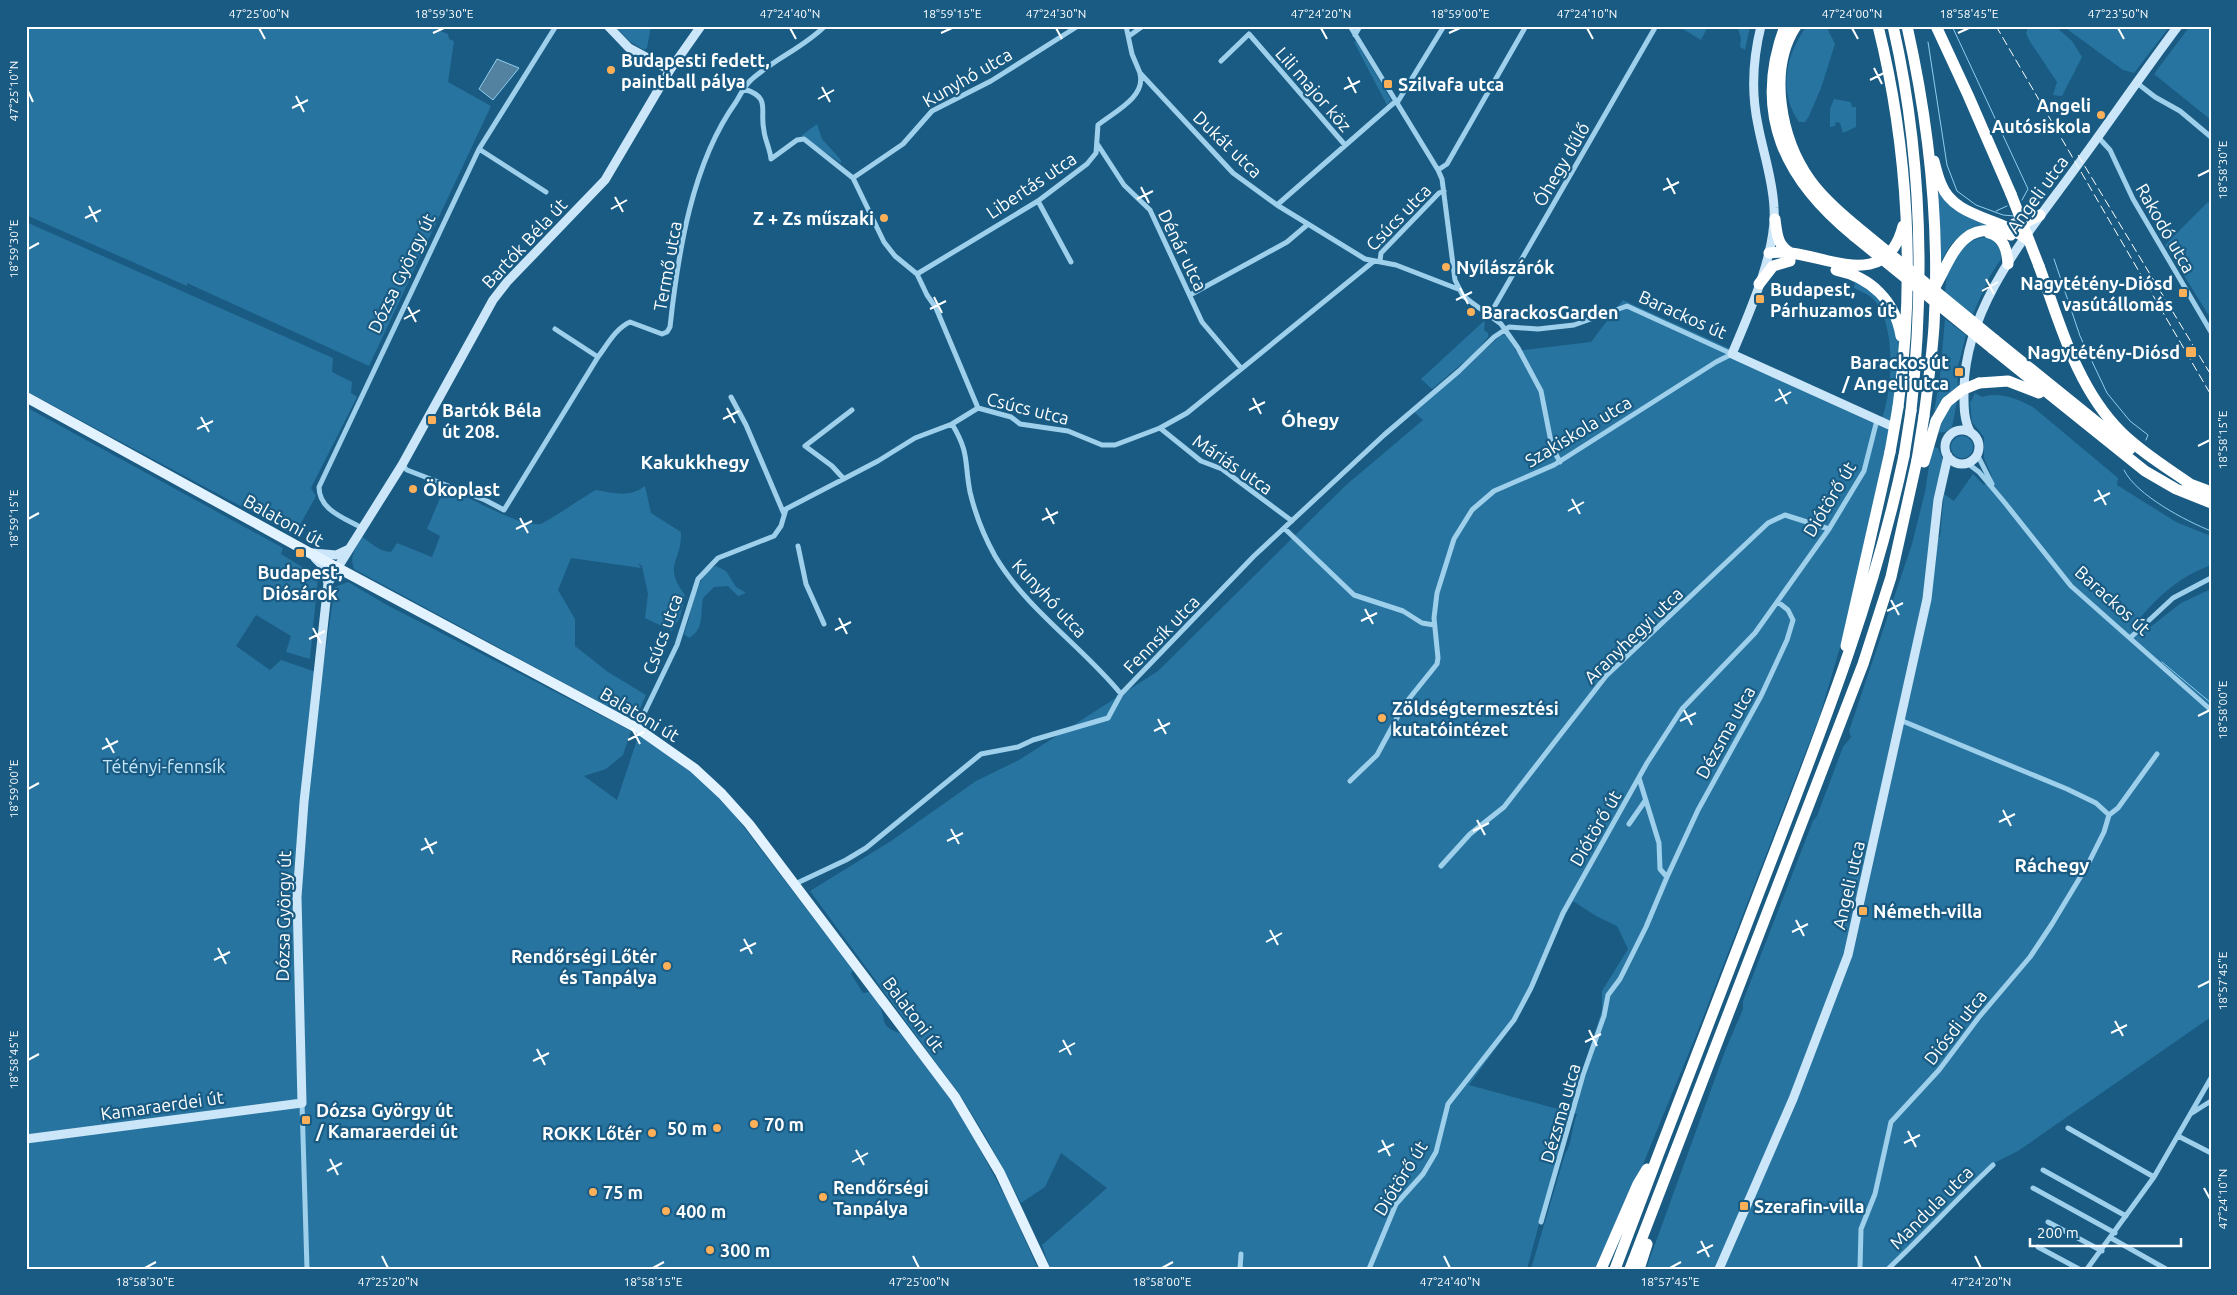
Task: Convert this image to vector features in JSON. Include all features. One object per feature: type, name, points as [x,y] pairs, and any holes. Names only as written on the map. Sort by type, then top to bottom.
[{"type":"highway","points":[[1785,26],[1777,48],[1773,78],[1774,109],[1780,138],[1792,165],[1808,192],[1827,213],[1855,231],[1994,344],[2151,464],[2193,486],[2211,492]]},
{"type":"highway","points":[[1796,26],[1787,44],[1781,76],[1782,101],[1788,136],[1802,168],[1815,186],[1855,231]]},
{"type":"highway","points":[[1872,26],[1884,48]]},
{"type":"highway","points":[[1837,689],[1838,674],[1861,584],[1890,452],[1904,365],[1907,254],[1904,183],[1892,90],[1878,26]]},
{"type":"highway","points":[[1615,1269],[1837,689],[1878,565],[1904,456],[1911,412],[1919,319],[1918,204],[1909,110],[1893,26]]},
{"type":"highway","points":[[1907,26],[1918,77],[1927,138],[1933,207],[1935,286],[1932,348],[1920,461]]},
{"type":"highway","points":[[1936,26],[2010,194],[2076,365],[2104,412],[2131,442],[2193,486]]},
{"type":"highway","points":[[1927,138],[1941,184],[1950,199],[1968,211],[2012,228],[2024,238]]},
{"type":"highway","points":[[1768,253],[1850,266],[1869,264],[1884,257],[1895,246],[1901,234],[1904,219],[1904,183]]},
{"type":"highway","points":[[2000,224],[2020,225],[2040,215]]},
{"type":"highway","points":[[1775,219],[1780,245],[1794,258],[1854,275],[1878,290],[1889,303],[1897,319],[1902,337],[1904,365]]},
{"type":"highway","points":[[1935,286],[1956,246],[1968,237],[1993,230],[2024,238]]},
{"type":"highway","points":[[1982,232],[1993,234],[2002,241],[2005,246],[2008,264]]},
{"type":"highway","points":[[1758,284],[1774,266],[1794,258]]},
{"type":"highway","points":[[1994,344],[2074,415],[2145,471],[2176,489],[2211,503]]},
{"type":"highway","points":[[1630,1269],[1863,664],[1890,577],[1920,461],[1936,421],[1947,402],[1962,390],[1979,383],[1994,380],[2016,383],[2039,393],[2074,415]]},
{"type":"highway","points":[[1601,1269],[1638,1184],[1661,1146]]},
{"type":"highway","points":[[1639,1269],[1657,1213],[1658,1196]]},
{"type":"main road","name":"Balatoni út","points":[[26,398],[637,728],[668,748],[722,794],[748,824],[898,1018],[964,1110],[1000,1173],[1045,1269]]},
{"type":"street","name":"Dózsa György út","points":[[362,528],[326,507],[319,493],[319,487],[479,149],[534,64],[556,26]]},
{"type":"street","points":[[608,26],[629,48],[670,70]]},
{"type":"street","name":"Bartók Béla út","points":[[338,568],[402,465],[493,300],[507,282],[605,180],[670,70],[701,26]]},
{"type":"street","name":"Termő utca","points":[[402,465],[407,470],[478,497],[504,510],[513,492],[598,356],[624,324],[630,322],[637,323],[662,334],[667,332],[670,326],[678,264],[692,204],[717,130],[726,112],[754,77],[808,42],[825,26]]},
{"type":"street","name":"Kunyhó utca","points":[[853,178],[903,144],[932,111],[991,81],[1078,26]]},
{"type":"street","name":"Dukát utca","points":[[1126,26],[1132,54],[1140,73],[1233,173],[1277,206],[1365,259],[1377,261],[1458,289]]},
{"type":"street","points":[[1129,36],[1144,26]]},
{"type":"street","points":[[1350,26],[1438,170],[1444,191],[1455,280],[1458,289],[1463,296],[1506,329],[1538,385],[1552,447],[1560,462]]},
{"type":"street","points":[[1355,35],[1360,26]]},
{"type":"street","points":[[1277,206],[1345,145],[1402,99],[1444,26]]},
{"type":"street","points":[[1438,170],[1446,164],[1526,26]]},
{"type":"street","name":"Óhegy dűlő","points":[[1489,316],[1656,26]]},
{"type":"street","points":[[1732,354],[1768,253],[1775,219],[1772,191],[1757,124],[1754,98],[1754,68],[1761,26]]},
{"type":"street","name":"Angeli utca","points":[[1971,433],[1967,427],[1964,399],[1966,361],[1972,335],[2008,264],[2040,215],[2178,26]]},
{"type":"street","name":"Lili major köz","points":[[1221,61],[1249,34],[1345,145]]},
{"type":"street","name":"Libertás utca","points":[[917,274],[1038,201],[1087,164],[1096,153],[1098,125],[1140,92],[1142,82],[1140,73]]},
{"type":"street","points":[[2137,82],[2155,97],[2180,111],[2211,137]]},
{"type":"street","points":[[744,89],[756,93],[763,104],[763,127],[771,159],[797,140],[804,139],[853,178],[884,242],[895,256],[917,274],[939,316],[978,408]]},
{"type":"street","name":"Rakodó utca","points":[[2098,137],[2110,150],[2133,199],[2211,332]]},
{"type":"street","name":"Dénár utca","points":[[1098,144],[1124,185],[1150,210],[1202,322],[1241,368]]},
{"type":"street","points":[[479,149],[546,192]]},
{"type":"street","name":"Csúcs utca","points":[[637,728],[677,645],[698,579],[718,558],[774,536],[781,526],[786,509],[878,461],[915,438],[952,424],[978,408],[1011,417],[1020,424],[1068,431],[1102,445],[1125,443],[1160,428],[1187,413],[1377,261],[1381,253],[1439,192],[1444,191]]},
{"type":"street","points":[[1038,201],[1071,262]]},
{"type":"street","points":[[1190,295],[1287,242],[1307,225]]},
{"type":"street","name":"Barackos út","points":[[1506,329],[1511,327],[1551,329],[1574,325],[1627,306],[1889,425]]},
{"type":"street","points":[[554,329],[598,356]]},
{"type":"street","name":"Fennsík utca","points":[[794,884],[846,860],[866,848],[981,754],[1018,747],[1032,740],[1108,718],[1121,694],[1284,528],[1384,435],[1506,329]]},
{"type":"street","points":[[1740,336],[1742,349],[1751,362]]},
{"type":"street","name":"Szakiskola utca","points":[[1350,781],[1377,755],[1404,705],[1437,664],[1434,625],[1437,593],[1450,549],[1467,516],[1494,491],[1560,462],[1716,362],[1732,354]]},
{"type":"street","points":[[732,397],[750,432],[784,514]]},
{"type":"street","name":"Angeli utca","points":[[1953,433],[1964,399]]},
{"type":"street","points":[[843,478],[832,466],[805,446],[852,410]]},
{"type":"street","name":"Diótörő út","points":[[1369,1269],[1396,1204],[1423,1174],[1436,1152],[1448,1104],[1514,1020],[1531,988],[1563,913],[1639,778],[1682,709],[1744,646],[1778,602],[1829,529],[1864,471],[1877,420]]},
{"type":"street","name":"Kunyhó utca","points":[[952,424],[963,442],[972,499],[995,555],[1033,605],[1100,669],[1121,694]]},
{"type":"street","name":"Máriás utca","points":[[1160,428],[1201,461],[1222,468],[1292,522]]},
{"type":"street","points":[[1964,430],[1971,433],[1978,442],[1977,454],[1964,463],[1947,453],[1932,439],[1964,430]]},
{"type":"street","points":[[1947,453],[1946,441],[1953,433]]},
{"type":"street","name":"Angeli utca","points":[[1719,1269],[1790,1108],[1848,955],[1927,599],[1947,453]]},
{"type":"street","name":"Barackos út","points":[[1977,454],[1981,466],[2005,503]]},
{"type":"street","name":"Angeli utca","points":[[1941,488],[1947,475],[1964,463]]},
{"type":"street","name":"Barackos út","points":[[1964,463],[1979,472],[2061,575],[2096,610],[2211,710]]},
{"type":"street","name":"Aranyhegyi utca","points":[[1441,866],[1470,834],[1504,807],[1606,676],[1768,523],[1785,515],[1829,529]]},
{"type":"street","points":[[1284,528],[1354,594],[1403,611],[1422,622],[1434,625]]},
{"type":"street","points":[[798,546],[806,584],[824,624]]},
{"type":"street","points":[[308,552],[336,555],[349,549]]},
{"type":"street","points":[[308,552],[323,566],[328,583]]},
{"type":"street","name":"Dózsa György út","points":[[307,1269],[297,897],[304,802],[328,583],[338,568]]},
{"type":"street","points":[[2130,638],[2173,598],[2211,578]]},
{"type":"street","name":"Dézsma utca","points":[[1541,1222],[1583,1075],[1604,1016],[1608,994],[1620,978],[1646,927],[1698,810],[1761,696],[1787,640],[1793,620],[1788,610],[1778,602]]},
{"type":"street","points":[[1900,720],[2067,789],[2096,803],[2109,815]]},
{"type":"street","name":"Diósdi utca","points":[[1860,1269],[1862,1229],[1875,1194],[1892,1122],[1939,1070],[1979,1016],[2030,957],[2087,866],[2104,832],[2109,815],[2118,808],[2157,754]]},
{"type":"street","points":[[1639,778],[1659,843],[1660,869],[1667,877]]},
{"type":"street","points":[[1629,824],[1645,801]]},
{"type":"street","points":[[2087,1269],[2102,1251],[2154,1177],[2199,1099],[2208,1088],[2211,1078]]},
{"type":"street","points":[[2199,1099],[2208,1103]]},
{"type":"street","name":"Kamaraerdei út","points":[[26,1139],[302,1103]]},
{"type":"street","points":[[2191,1114],[2208,1103]]},
{"type":"street","points":[[2068,1128],[2154,1177]]},
{"type":"street","points":[[2178,1136],[2211,1153]]},
{"type":"street","name":"Mandula utca","points":[[1888,1269],[1934,1226],[1960,1196],[1994,1165]]},
{"type":"street","points":[[2043,1170],[2126,1216]]},
{"type":"street","points":[[2033,1188],[2115,1233]]},
{"type":"street","points":[[2048,1222],[2102,1251]]},
{"type":"street","points":[[2111,1238],[2166,1269]]},
{"type":"street","points":[[2038,1247],[2079,1269]]},
{"type":"street","points":[[1240,1269],[1241,1254]]},
{"type":"green space","points":[[26,26],[428,26],[448,34],[449,39],[454,41],[448,82],[491,106],[369,366],[187,283],[187,286],[26,215]]},
{"type":"green space","points":[[615,26],[651,26],[647,48],[644,50],[629,41]]},
{"type":"green space","points":[[1678,26],[1708,26],[1701,40]]},
{"type":"green space","points":[[1737,26],[1750,26],[1745,50],[1740,47],[1741,38]]},
{"type":"green space","points":[[1826,26],[1835,44],[1821,88],[1809,116],[1805,122],[1799,122],[1792,110],[1786,86],[1789,62],[1793,50],[1806,27]]},
{"type":"green space","points":[[2029,26],[2055,26],[2072,41],[2082,57],[2062,96],[2053,95],[2057,82],[2029,40],[2026,33]]},
{"type":"green space","points":[[2063,26],[2170,26],[2134,73],[2123,70]]},
{"type":"green space","points":[[2190,26],[2211,26],[2211,120],[2154,74]]},
{"type":"green space","points":[[1356,41],[1391,100],[1387,105],[1354,42]]},
{"type":"green space","points":[[1834,99],[1851,102],[1852,107],[1856,107],[1856,127],[1843,133],[1840,123],[1836,122],[1835,126],[1830,127],[1830,109]]},
{"type":"green space","points":[[817,124],[822,139],[841,160],[841,163],[801,136]]},
{"type":"green space","points":[[1938,192],[1957,211],[1996,228],[1976,231],[1956,239],[1941,262]]},
{"type":"green space","points":[[2208,202],[2211,208],[2211,319],[2165,245]]},
{"type":"green space","points":[[26,222],[333,358],[332,372],[352,382],[351,393],[357,397],[311,488],[316,496],[296,532],[287,531],[26,391]]},
{"type":"green space","points":[[1988,237],[2000,245],[2001,259],[1990,276],[1972,316],[1945,294],[1948,273],[1954,255],[1960,248],[1976,239]]},
{"type":"green space","points":[[1855,280],[1877,295],[1896,322],[1901,351],[1895,410],[1844,634],[1820,715],[1697,1033],[1639,1174],[1596,1269],[1531,1269],[1577,1114],[1569,1112],[1527,1269],[1050,1269],[1042,1245],[1107,1188],[1061,1153],[1045,1187],[1021,1203],[987,1139],[962,1098],[810,891],[891,841],[976,781],[1019,760],[1158,671],[1345,486],[1423,420],[1414,412],[1501,335],[1506,335],[1516,351],[1591,342],[1623,300],[1882,418],[1889,390],[1889,337],[1879,307],[1871,297],[1854,288]],"holes":[[[1573,901],[1596,916],[1617,926],[1628,949],[1602,991],[1602,1010],[1569,1112],[1469,1085],[1515,1022],[1538,979],[1551,942]]]},
{"type":"green space","points":[[1945,319],[1966,335],[1957,370],[1958,388],[1934,412],[1940,377]]},
{"type":"green space","points":[[1485,320],[1484,330],[1488,333],[1488,337],[1476,352],[1432,389],[1421,379]]},
{"type":"green space","points":[[1975,393],[1982,397],[2002,395],[2033,407],[2118,478],[2117,485],[2176,522],[2211,536],[2211,565],[2181,580],[2155,601],[2140,618],[2149,628],[2181,603],[2211,589],[2211,1017],[2018,1151],[1994,1163],[1888,1269],[1646,1269],[1725,1051],[1743,1009],[1743,1001],[1843,747],[1851,737],[1849,731],[1912,544],[1925,492],[1932,447],[1938,448],[1943,460],[1937,537],[1940,537],[1944,494],[1954,501],[1973,474],[1984,485],[1992,477],[1984,458],[1984,437],[1972,422],[1970,403]]},
{"type":"green space","points":[[1958,397],[1952,427],[1945,432],[1935,433],[1943,415]]},
{"type":"green space","name":"Tétényi-fennsík","points":[[26,407],[283,548],[281,554],[318,577],[310,659],[286,652],[291,636],[256,615],[236,646],[270,670],[281,660],[322,674],[335,587],[348,582],[387,605],[631,731],[623,755],[606,769],[584,776],[617,800],[639,734],[680,761],[727,805],[853,970],[851,974],[863,993],[870,992],[877,1000],[886,1026],[900,1033],[952,1101],[1008,1202],[1038,1269],[26,1269]]},
{"type":"green space","points":[[1958,436],[1966,436],[1973,443],[1973,451],[1966,458],[1958,458],[1951,451],[1951,443]]},
{"type":"green space","points":[[445,486],[507,516],[531,524],[540,524],[596,490],[627,493],[639,490],[645,486],[651,513],[681,532],[681,542],[674,570],[678,585],[685,595],[680,617],[672,631],[645,618],[648,594],[642,566],[638,563],[641,568],[571,558],[558,590],[575,619],[575,646],[608,672],[646,695],[636,718],[631,719],[354,569],[353,556],[362,537],[376,547],[386,551],[391,552],[397,543],[432,557],[440,536],[427,529]]},
{"type":"green space","points":[[716,566],[726,571],[736,587],[746,593],[738,596],[728,586],[714,587],[703,598],[700,625],[698,630],[689,638],[684,634],[699,585],[709,570]]},
{"type":"shaded area","points":[[497,59],[519,68],[493,100],[479,89]]},
{"type":"waterway","points":[[1952,26],[2028,189],[2022,200]]},
{"type":"waterway","points":[[1928,42],[1947,165],[1957,191],[1976,205],[2003,215],[2014,216]]},
{"type":"waterway","points":[[1996,211],[2007,206]]},
{"type":"waterway","points":[[2023,215],[2032,210]]},
{"type":"waterway","points":[[2054,259],[2080,336],[2107,393],[2130,421],[2148,435],[2146,440]]},
{"type":"waterway","points":[[2124,470],[2139,489],[2150,498],[2176,514],[2211,531]]},
{"type":"waterway","points":[[2162,662],[2211,703]]},
{"type":"railway","points":[[1996,26],[2211,395]]},
{"type":"railway","points":[[2078,155],[2211,375]]},
{"type":"place","name":"Budapesti fedett, paintball pálya","points":[[611,70]]},
{"type":"place","name":"Szilvafa utca","points":[[1388,84]]},
{"type":"place","name":"Angeli Autósiskola","points":[[2101,115]]},
{"type":"place","name":"Z + Zs műszaki","points":[[884,218]]},
{"type":"place","name":"Nyílászárók","points":[[1446,267]]},
{"type":"place","name":"Nagytétény-Diósd vasútállomás","points":[[2183,293]]},
{"type":"place","name":"Budapest, Párhuzamos út","points":[[1760,299]]},
{"type":"place","name":"BarackosGarden","points":[[1471,312]]},
{"type":"place","name":"Nagytétény-Diósd","points":[[2191,352]]},
{"type":"place","name":"Barackos út / Angeli utca","points":[[1959,372]]},
{"type":"place","name":"Bartók Béla út 208.","points":[[432,420]]},
{"type":"place","name":"Ökoplast","points":[[413,489]]},
{"type":"place","name":"Budapest, Diósárok","points":[[300,553]]},
{"type":"place","name":"Zöldségtermesztési kutatóintézet","points":[[1382,718]]},
{"type":"place","name":"Németh-villa","points":[[1863,911]]},
{"type":"place","name":"Rendőrségi Lőtér és Tanpálya","points":[[667,966]]},
{"type":"place","name":"Dózsa György út / Kamaraerdei út","points":[[306,1120]]},
{"type":"place","name":"70 m","points":[[754,1124]]},
{"type":"place","name":"50 m","points":[[717,1128]]},
{"type":"place","name":"ROKK Lőtér","points":[[652,1133]]},
{"type":"place","name":"75 m","points":[[593,1192]]},
{"type":"place","name":"Rendőrségi Tanpálya","points":[[823,1197]]},
{"type":"place","name":"Szerafin-villa","points":[[1744,1206]]},
{"type":"place","name":"400 m","points":[[666,1211]]},
{"type":"place","name":"300 m","points":[[710,1250]]},
{"type":"district","name":"Óhegy","points":[[1310,420]]},
{"type":"district","name":"Kakukkhegy","points":[[695,462]]},
{"type":"district","name":"Ráchegy","points":[[2052,865]]}]
